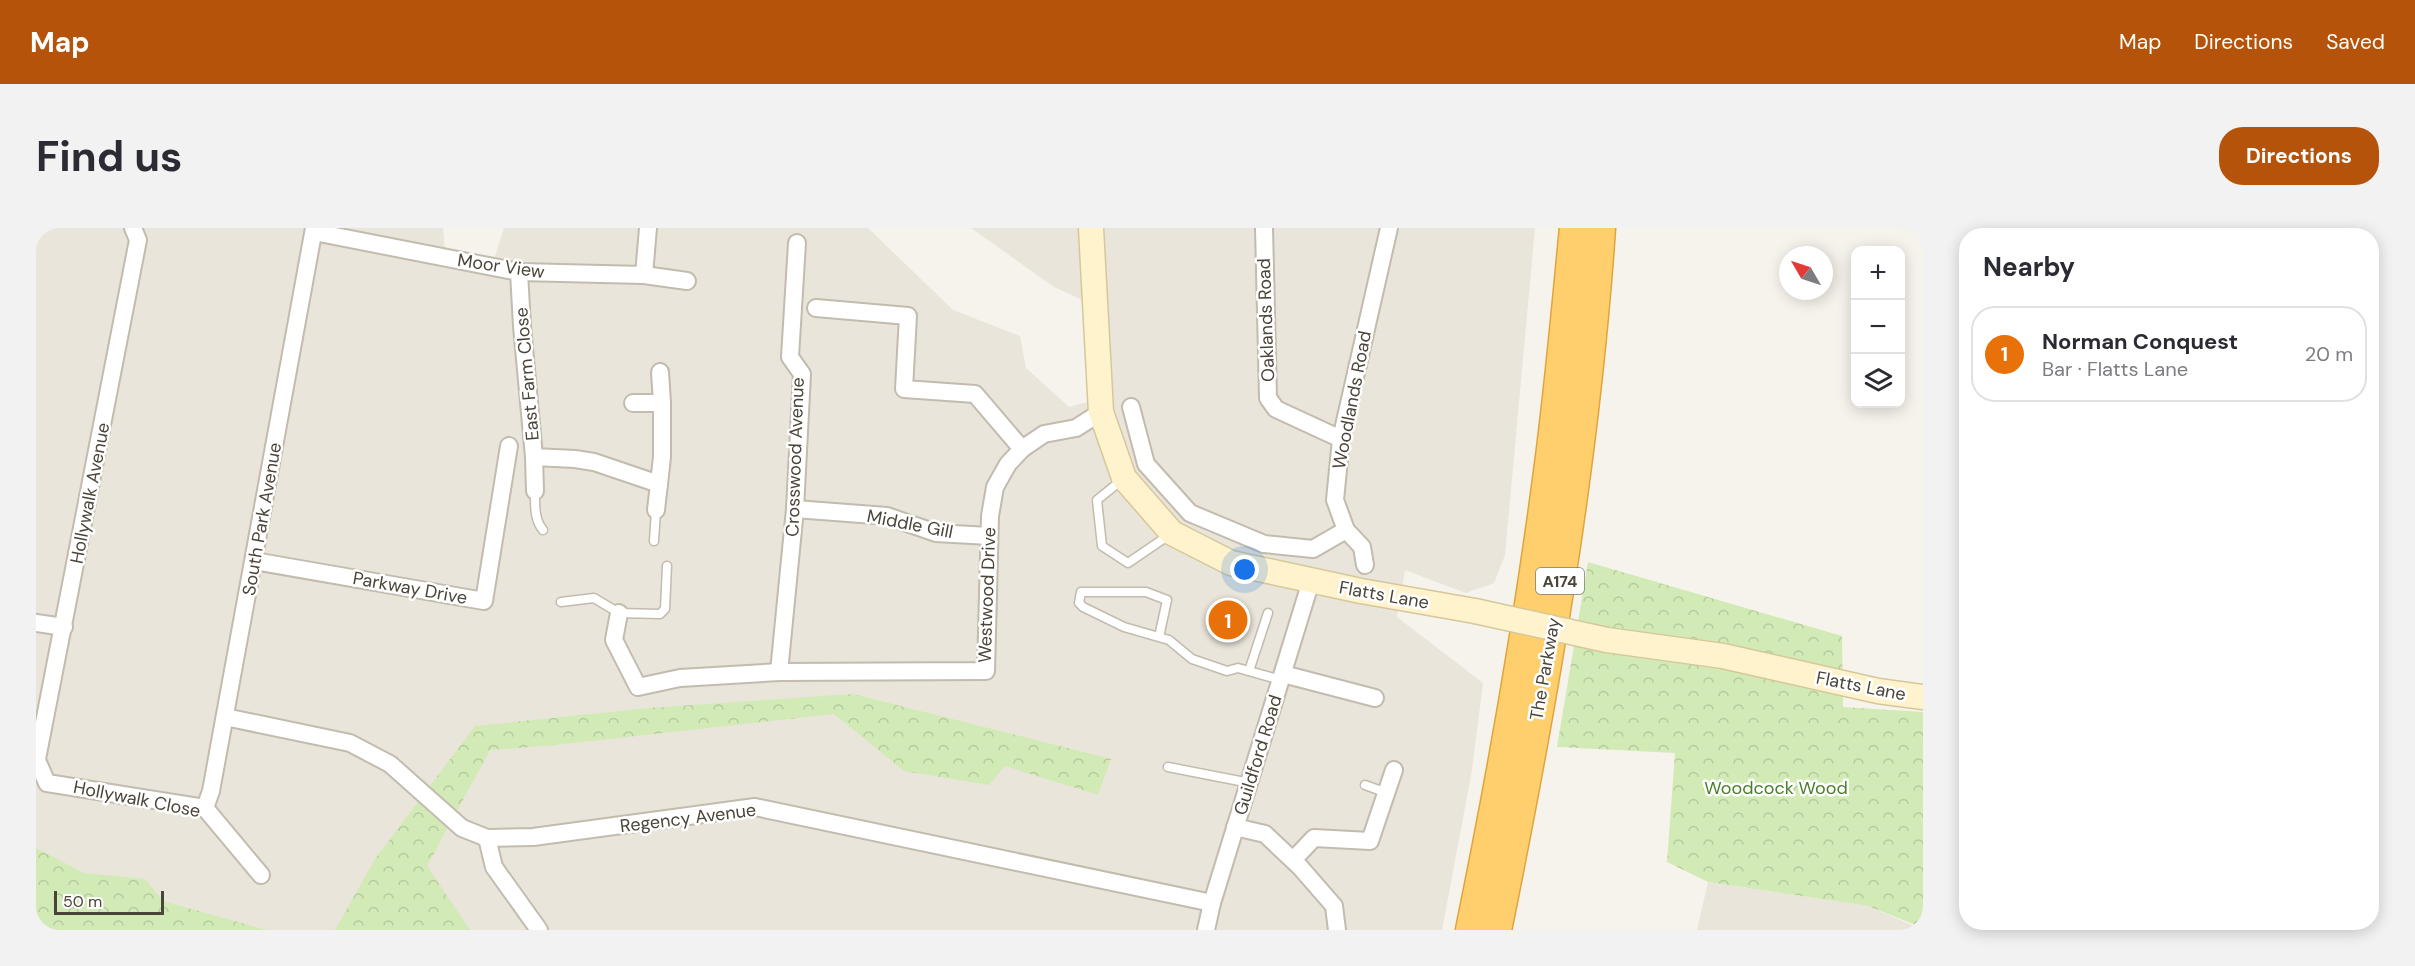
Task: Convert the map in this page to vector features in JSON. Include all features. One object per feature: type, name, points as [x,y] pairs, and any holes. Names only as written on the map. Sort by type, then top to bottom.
[{"type":"highway","name":"The Parkway","points":[[1471,930],[1509,730],[1549,474],[1563,361],[1575,228]]},
{"type":"highway","name":"The Parkway","points":[[1496,930],[1561,576],[1584,403],[1600,228]]},
{"type":"street","name":"Hollywalk Avenue","points":[[37,758],[138,240],[133,228]]},
{"type":"street","points":[[644,275],[648,228]]},
{"type":"street","name":"Flatts Lane","points":[[1091,228],[1101,412],[1124,478],[1172,533],[1231,563],[1311,581],[1474,611],[1607,640],[1723,656],[1878,691],[1923,697]]},
{"type":"street","name":"Oaklands Road","points":[[1264,228],[1268,398],[1276,409],[1341,440]]},
{"type":"street","name":"Woodlands Road","points":[[1365,565],[1362,547],[1346,530],[1335,500],[1341,440],[1389,228]]},
{"type":"street","name":"Moor View","points":[[314,230],[519,272],[644,275],[687,281]]},
{"type":"street","name":"South Park Avenue","points":[[205,808],[212,791],[314,230]]},
{"type":"street","name":"Crosswood Avenue","points":[[779,672],[795,509],[802,374],[790,357],[797,243]]},
{"type":"street","name":"East Farm Close","points":[[519,272],[534,457],[594,462],[659,484]]},
{"type":"street","points":[[816,308],[908,316],[903,388],[975,394],[1022,449]]},
{"type":"street","points":[[656,510],[662,457],[660,372]]},
{"type":"street","points":[[633,403],[662,403]]},
{"type":"street","points":[[1131,407],[1146,464],[1190,513],[1264,544],[1312,549],[1346,530]]},
{"type":"street","name":"Westwood Drive","points":[[779,672],[986,671],[989,536],[995,487],[1008,464],[1022,449],[1044,434],[1076,428],[1101,412]]},
{"type":"street","name":"Parkway Drive","points":[[254,561],[484,601],[509,447]]},
{"type":"street","points":[[534,457],[535,491]]},
{"type":"street","name":"Middle Gill","points":[[795,509],[887,516],[936,533],[989,536]]},
{"type":"street","points":[[1206,550],[1218,525]]},
{"type":"street","name":"Guildford Road","points":[[1206,930],[1212,903],[1311,581]]},
{"type":"street","points":[[619,613],[614,640],[638,687],[680,678],[779,672]]},
{"type":"street","points":[[36,623],[64,627]]},
{"type":"street","points":[[1282,677],[1375,698]]},
{"type":"street","name":"Regency Avenue","points":[[225,717],[350,743],[390,764],[462,828],[487,838],[533,837],[755,807],[1212,903]]},
{"type":"street","name":"Hollywalk Close","points":[[37,758],[47,783],[205,808],[261,875]]},
{"type":"street","points":[[1293,860],[1314,838],[1370,841],[1394,770]]},
{"type":"street","points":[[1235,827],[1265,834],[1293,860],[1334,906],[1337,930]]},
{"type":"street","points":[[487,838],[494,867],[539,930]]},
{"type":"lane","points":[[1124,478],[1097,500],[1102,546],[1128,563],[1172,533]]},
{"type":"lane","points":[[535,491],[536,516],[538,525],[543,531]]},
{"type":"lane","points":[[654,541],[657,530],[656,510]]},
{"type":"lane","points":[[561,602],[594,598],[619,613],[663,612],[667,566]]},
{"type":"lane","points":[[1159,637],[1167,600],[1146,592],[1081,592],[1078,603],[1083,607],[1124,627],[1175,644],[1182,653],[1192,659],[1227,671],[1238,668],[1282,677]]},
{"type":"lane","points":[[1249,671],[1268,614]]},
{"type":"lane","points":[[1168,767],[1250,783]]},
{"type":"lane","points":[[1365,785],[1387,793]]},
{"type":"shaded area","points":[[36,228],[443,228],[446,265],[489,275],[504,228],[868,228],[953,310],[1020,336],[1026,368],[1069,407],[1112,395],[1107,311],[1054,287],[971,228],[1535,228],[1505,555],[1494,583],[1466,593],[1405,570],[1397,617],[1483,683],[1472,770],[1442,930],[36,930]]},
{"type":"shaded area","points":[[1708,882],[1868,906],[1923,930],[1697,930]]},
{"type":"green space","name":"Woodcock Wood","points":[[1588,562],[1842,636],[1843,707],[1923,712],[1923,928],[1868,906],[1708,882],[1667,862],[1675,753],[1557,747]]},
{"type":"green space","points":[[853,694],[1111,759],[1098,795],[1005,766],[989,785],[904,771],[834,714],[556,745],[490,750],[427,866],[470,930],[335,930],[375,859],[475,726],[649,708]]},
{"type":"green space","points":[[36,848],[84,873],[145,879],[163,901],[267,930],[36,930]]},
{"type":"place","name":"Norman Conquest","points":[[1228,620]]}]
